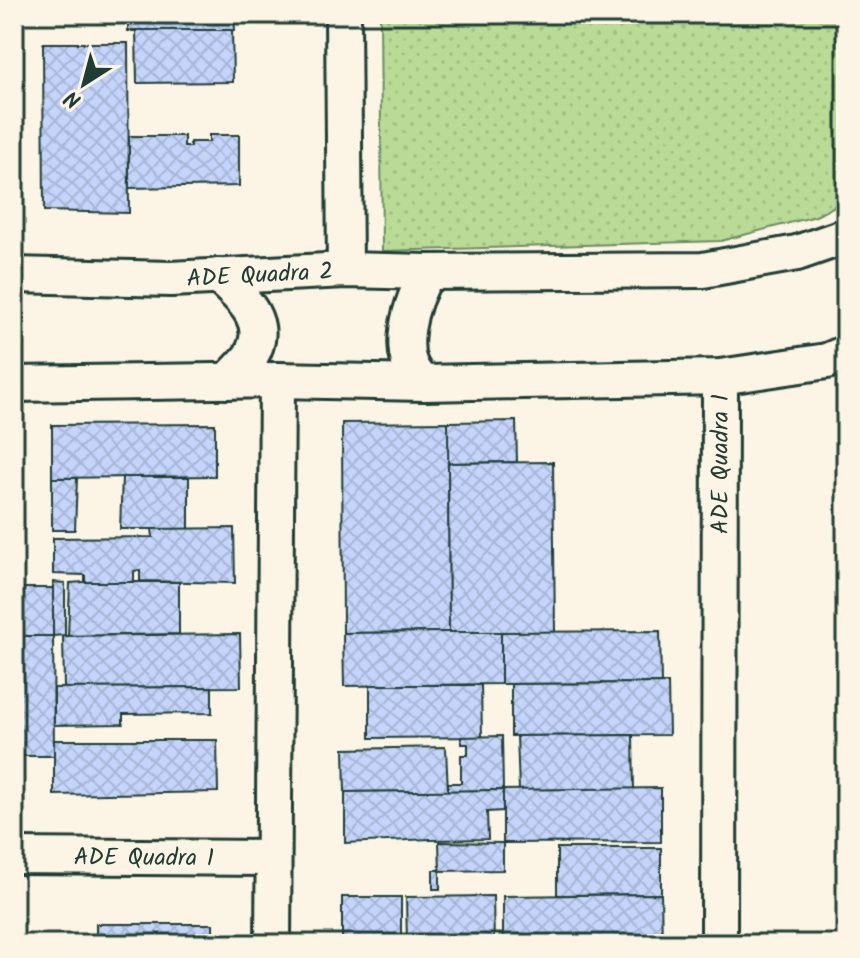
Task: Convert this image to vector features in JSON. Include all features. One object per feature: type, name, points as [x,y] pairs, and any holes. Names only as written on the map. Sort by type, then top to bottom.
[{"type":"street","name":"ADE Quadra 2","points":[[14,275],[171,279],[345,270],[343,14]]},
{"type":"street","points":[[345,270],[703,270],[797,253],[846,236]]},
{"type":"street","points":[[424,383],[415,377],[408,363],[406,333],[418,289],[428,272]]},
{"type":"street","points":[[218,276],[246,301],[256,323],[256,342],[250,357],[228,381]]},
{"type":"street","points":[[720,377],[827,361],[846,353]]},
{"type":"street","name":"ADE Quadra 1","points":[[14,384],[277,380],[424,383],[720,377],[719,944]]},
{"type":"street","points":[[273,944],[277,380]]},
{"type":"street","name":"ADE Quadra 1","points":[[14,856],[273,858]]},
{"type":"green space","points":[[380,14],[846,14],[846,200],[816,216],[721,241],[382,251]]},
{"type":"building","points":[[128,14],[234,14],[235,30],[128,31]]},
{"type":"building","points":[[14,29],[23,32],[23,92],[14,91]]},
{"type":"building","points":[[136,30],[232,30],[233,82],[137,83]]},
{"type":"building","points":[[43,43],[128,43],[129,213],[44,211]]},
{"type":"building","points":[[209,135],[239,135],[239,186],[129,188],[129,136],[184,136],[184,147],[190,147],[190,142],[209,142]]},
{"type":"building","points":[[516,421],[517,462],[448,463],[448,422]]},
{"type":"building","points":[[448,422],[449,632],[343,633],[342,423]]},
{"type":"building","points":[[215,424],[215,476],[52,478],[52,425]]},
{"type":"building","points":[[553,462],[555,632],[449,632],[448,463]]},
{"type":"building","points":[[122,477],[189,477],[189,529],[120,529]]},
{"type":"building","points":[[52,478],[77,478],[75,530],[52,530]]},
{"type":"building","points":[[234,528],[235,583],[140,581],[140,570],[134,571],[134,581],[125,583],[85,582],[85,575],[53,574],[53,538],[153,537],[152,529]]},
{"type":"building","points":[[53,582],[65,583],[65,635],[53,636]]},
{"type":"building","points":[[179,582],[179,634],[68,636],[70,583]]},
{"type":"building","points":[[14,588],[53,588],[53,636],[14,636]]},
{"type":"building","points":[[660,631],[661,683],[501,684],[501,632]]},
{"type":"building","points":[[501,632],[501,684],[344,686],[343,633]]},
{"type":"building","points":[[240,634],[241,687],[64,688],[63,636]]},
{"type":"building","points":[[14,636],[53,636],[54,756],[14,756]]},
{"type":"building","points":[[668,683],[669,735],[511,736],[511,684]]},
{"type":"building","points":[[370,685],[481,685],[482,737],[370,738]]},
{"type":"building","points":[[212,687],[212,713],[123,714],[123,724],[54,725],[54,688]]},
{"type":"building","points":[[633,735],[634,789],[519,790],[517,736]]},
{"type":"building","points":[[502,736],[503,790],[448,791],[448,783],[461,783],[461,755],[468,755],[468,744],[461,744],[461,737]]},
{"type":"building","points":[[54,740],[217,740],[218,792],[54,795]]},
{"type":"building","points":[[445,747],[448,791],[345,792],[344,749]]},
{"type":"building","points":[[661,788],[661,842],[503,843],[503,790]]},
{"type":"building","points":[[503,790],[503,811],[487,812],[488,839],[345,843],[345,792]]},
{"type":"building","points":[[439,842],[503,843],[503,870],[440,871]]},
{"type":"building","points":[[557,848],[661,848],[661,894],[557,895]]},
{"type":"building","points":[[433,870],[440,870],[440,889],[433,889]]},
{"type":"building","points":[[661,894],[662,944],[503,944],[503,896]]},
{"type":"building","points":[[493,896],[494,944],[407,944],[406,897]]},
{"type":"building","points":[[342,897],[401,897],[401,944],[342,944]]},
{"type":"building","points":[[96,924],[213,924],[213,944],[96,944]]}]
